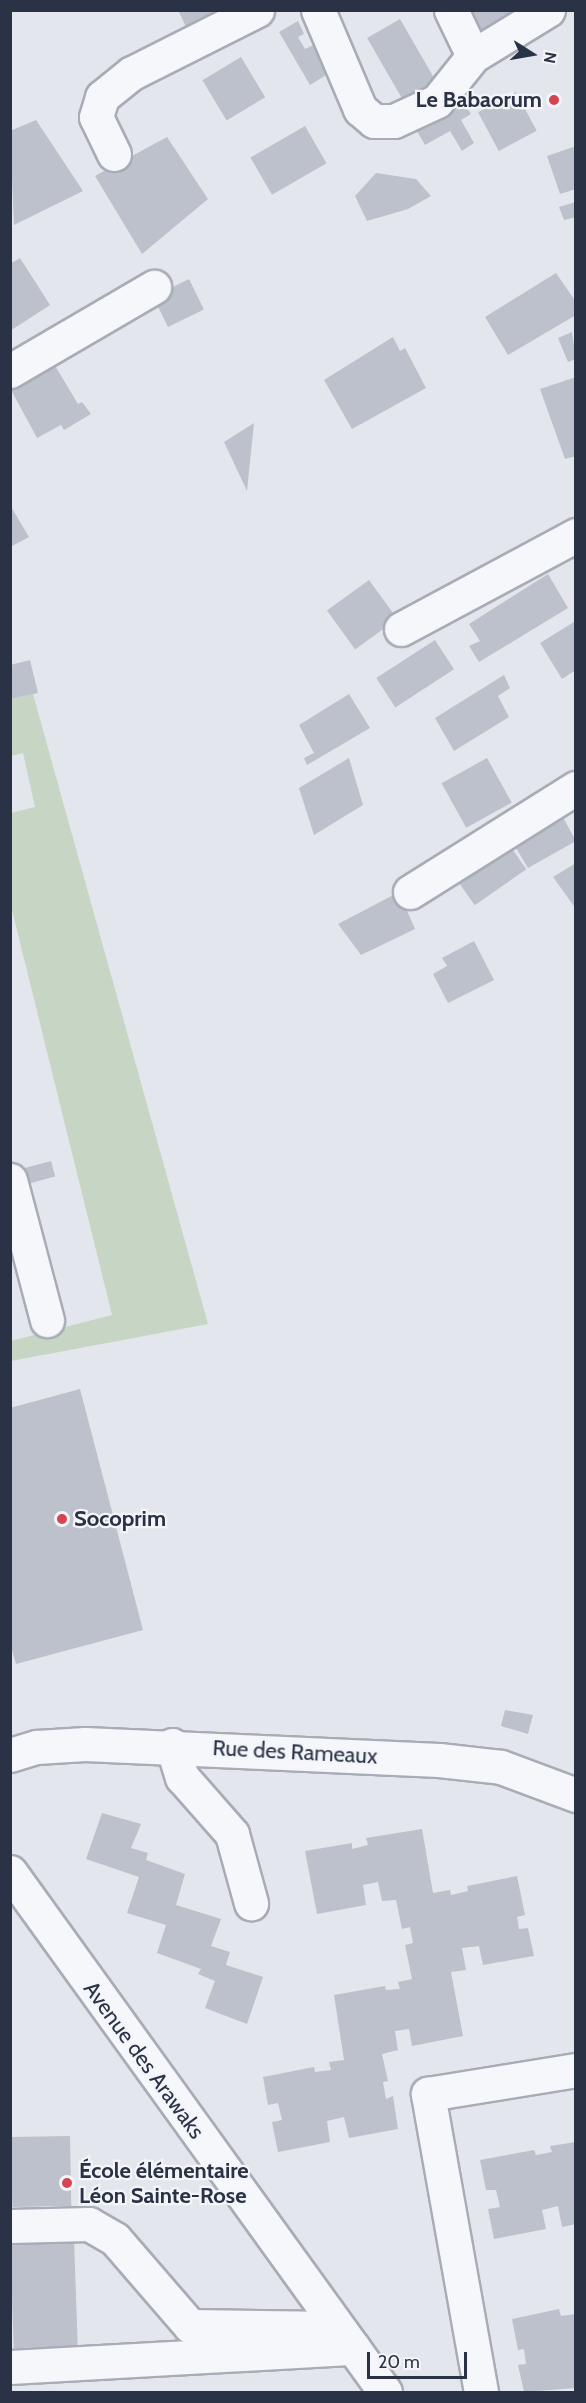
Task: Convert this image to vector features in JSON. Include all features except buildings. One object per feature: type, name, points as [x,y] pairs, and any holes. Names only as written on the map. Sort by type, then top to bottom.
[{"type":"street","points":[[114,154],[96,117],[102,97],[132,73],[257,10]]},
{"type":"street","points":[[318,10],[360,109],[374,122],[394,122],[437,101],[473,56],[548,10]]},
{"type":"street","points":[[450,10],[473,56]]},
{"type":"street","points":[[10,370],[154,287]]},
{"type":"street","points":[[401,629],[576,535]]},
{"type":"street","points":[[410,892],[576,788]]},
{"type":"street","points":[[10,1180],[47,1320]]},
{"type":"street","name":"Rue des Rameaux","points":[[10,1755],[38,1748],[85,1744],[172,1745],[460,1762],[501,1767],[576,1795]]},
{"type":"street","points":[[172,1745],[182,1777],[232,1834],[251,1902]]},
{"type":"street","name":"Avenue des Arawaks","points":[[10,1872],[385,2392]]},
{"type":"street","points":[[481,2392],[428,2094],[576,2070]]},
{"type":"street","points":[[10,2226],[89,2224],[115,2240],[190,2326],[345,2338]]},
{"type":"street","points":[[10,2367],[345,2338]]},
{"type":"green space","points":[[33,694],[208,1324],[11,1361],[11,1341],[112,1315],[11,906],[11,813],[35,807],[23,753],[11,756],[10,699]]},
{"type":"place","name":"Le Babaorum","points":[[554,100]]},
{"type":"place","name":"Socoprim","points":[[62,1519]]},
{"type":"place","name":"École élémentaire Léon Sainte-Rose","points":[[67,2183]]}]
